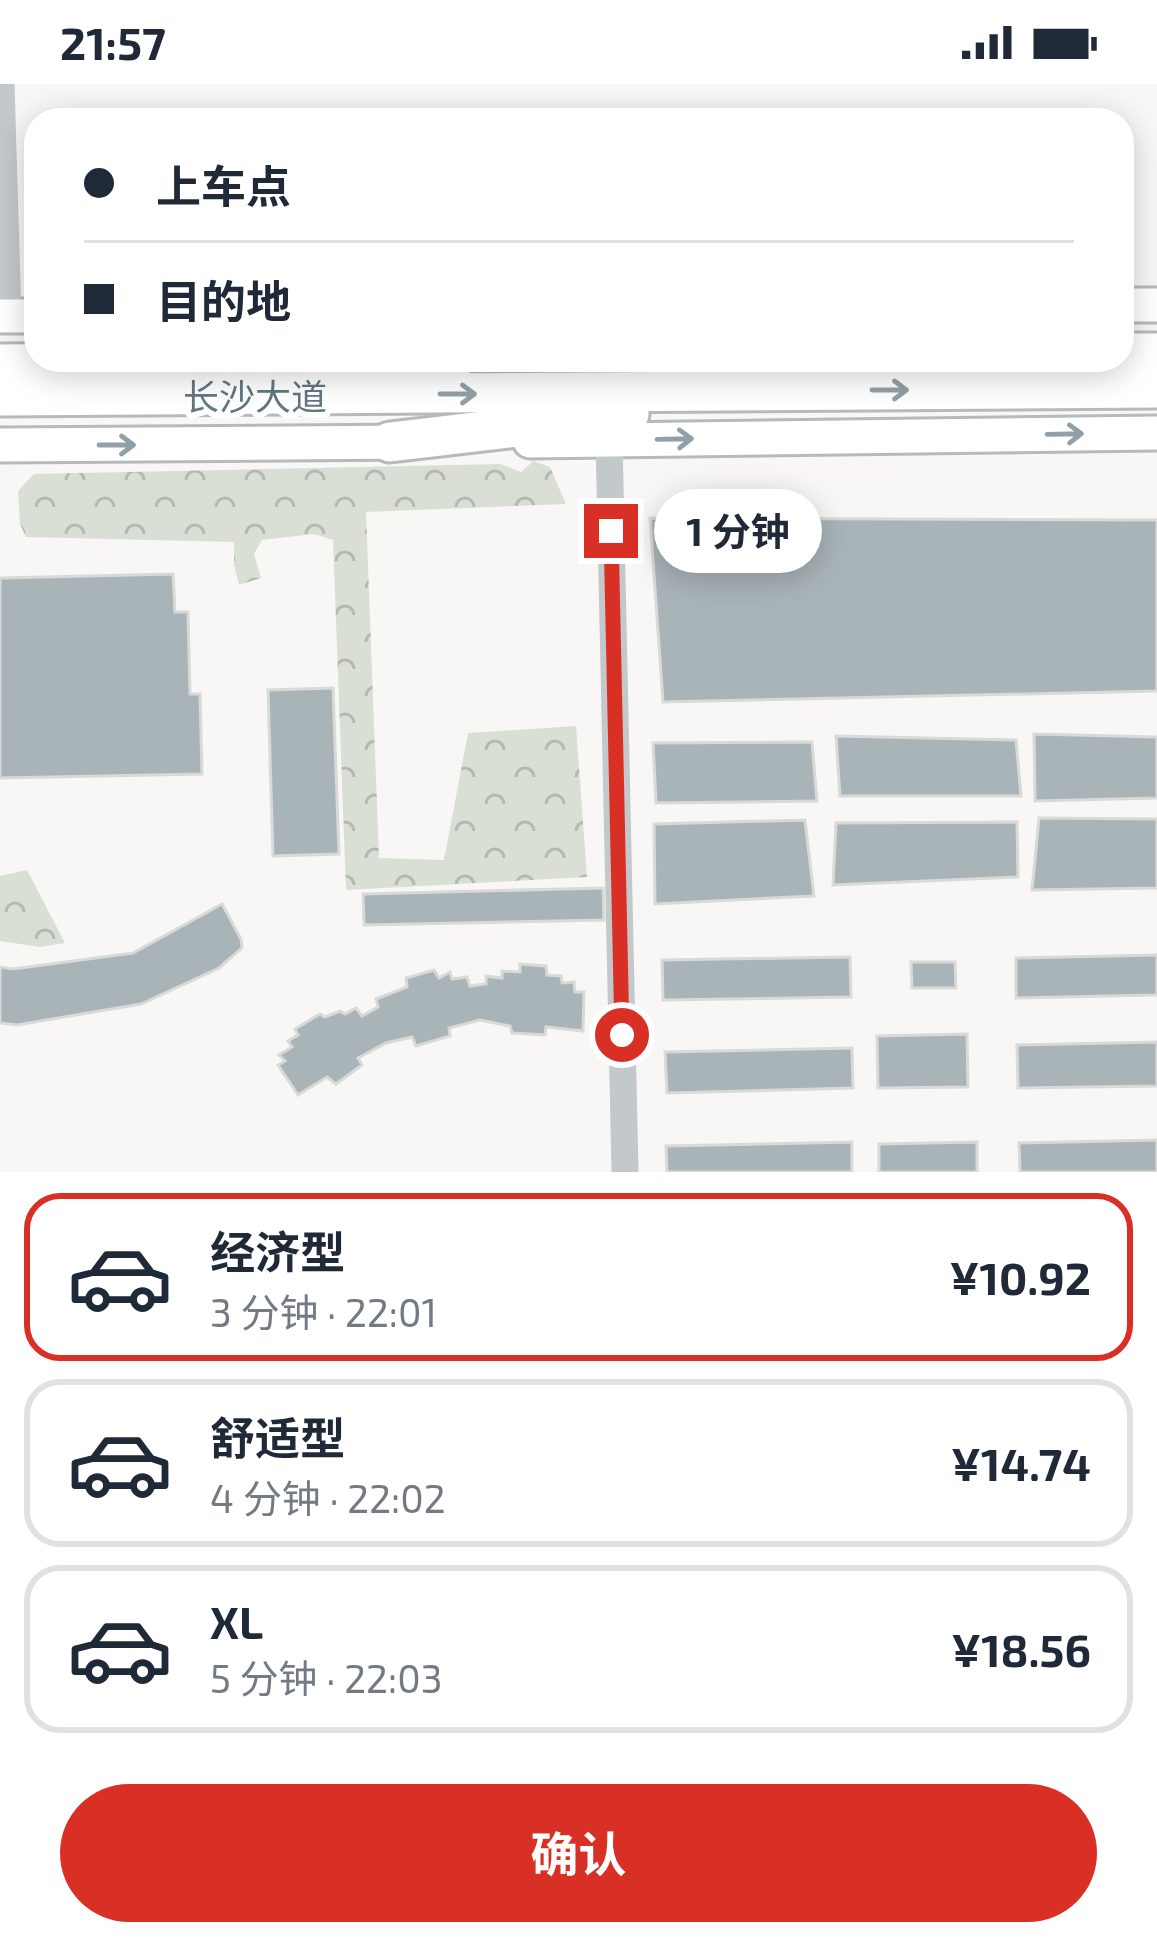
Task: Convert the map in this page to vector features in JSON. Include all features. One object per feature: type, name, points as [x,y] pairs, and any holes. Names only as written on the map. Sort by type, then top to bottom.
[{"type":"highway","name":"长沙大道","points":[[193,372],[819,391],[1157,388]]},
{"type":"highway","name":"长沙大道","points":[[0,396],[377,372]]},
{"type":"highway","points":[[390,442],[819,391]]},
{"type":"main road","points":[[0,446],[1157,433]]},
{"type":"street","points":[[1,84],[15,316]]},
{"type":"street","points":[[609,440],[625,1172]]},
{"type":"green space","points":[[533,461],[550,467],[566,504],[366,512],[379,858],[444,860],[468,733],[576,726],[587,877],[346,890],[333,540],[314,534],[262,540],[254,554],[261,578],[239,585],[234,542],[26,537],[20,524],[18,491],[34,474],[500,464],[521,472]]},
{"type":"green space","points":[[27,870],[65,943],[40,947],[0,941],[0,876]]},
{"type":"building","points":[[650,518],[1157,520],[1157,691],[663,702]]},
{"type":"building","points":[[173,574],[175,612],[188,612],[190,694],[200,694],[202,774],[0,778],[0,578]]},
{"type":"building","points":[[333,688],[339,854],[273,856],[268,690]]},
{"type":"building","points":[[1034,734],[1157,737],[1157,798],[1035,801]]},
{"type":"building","points":[[836,736],[1016,740],[1021,796],[840,796]]},
{"type":"building","points":[[812,742],[817,801],[656,803],[653,743]]},
{"type":"building","points":[[1039,818],[1157,819],[1157,888],[1032,890]]},
{"type":"building","points":[[805,820],[814,896],[655,904],[654,824]]},
{"type":"building","points":[[1017,822],[1018,877],[833,885],[836,823]]},
{"type":"building","points":[[603,888],[604,920],[364,925],[363,894]]},
{"type":"building","points":[[222,904],[242,948],[219,968],[141,1004],[17,1025],[0,1023],[0,967],[133,953]]},
{"type":"building","points":[[1157,955],[1157,995],[1016,998],[1016,958]]},
{"type":"building","points":[[850,957],[851,997],[663,1000],[662,960]]},
{"type":"building","points":[[911,962],[955,962],[956,988],[912,988]]},
{"type":"building","points":[[520,964],[546,966],[547,975],[561,976],[562,983],[574,982],[575,992],[584,992],[583,1031],[546,1027],[545,1035],[512,1033],[510,1026],[480,1020],[449,1028],[450,1036],[416,1046],[412,1037],[386,1043],[358,1058],[362,1065],[336,1084],[327,1077],[298,1095],[278,1065],[285,1061],[279,1055],[292,1047],[288,1041],[298,1035],[295,1029],[320,1014],[345,1014],[356,1008],[362,1016],[378,1007],[376,999],[407,987],[406,978],[434,970],[439,978],[450,972],[452,979],[467,977],[470,986],[486,984],[486,976],[502,978],[502,971],[520,972]]},
{"type":"building","points":[[967,1034],[968,1087],[878,1088],[877,1036]]},
{"type":"building","points":[[1157,1042],[1157,1086],[1018,1088],[1017,1045]]},
{"type":"building","points":[[852,1048],[853,1088],[667,1093],[665,1052]]},
{"type":"building","points":[[1157,1140],[1157,1172],[1020,1172],[1019,1143]]},
{"type":"building","points":[[852,1142],[852,1172],[667,1172],[666,1146]]},
{"type":"building","points":[[977,1142],[977,1172],[879,1172],[879,1144]]},
{"type":"route","points":[[611,531],[622,1035]]}]
